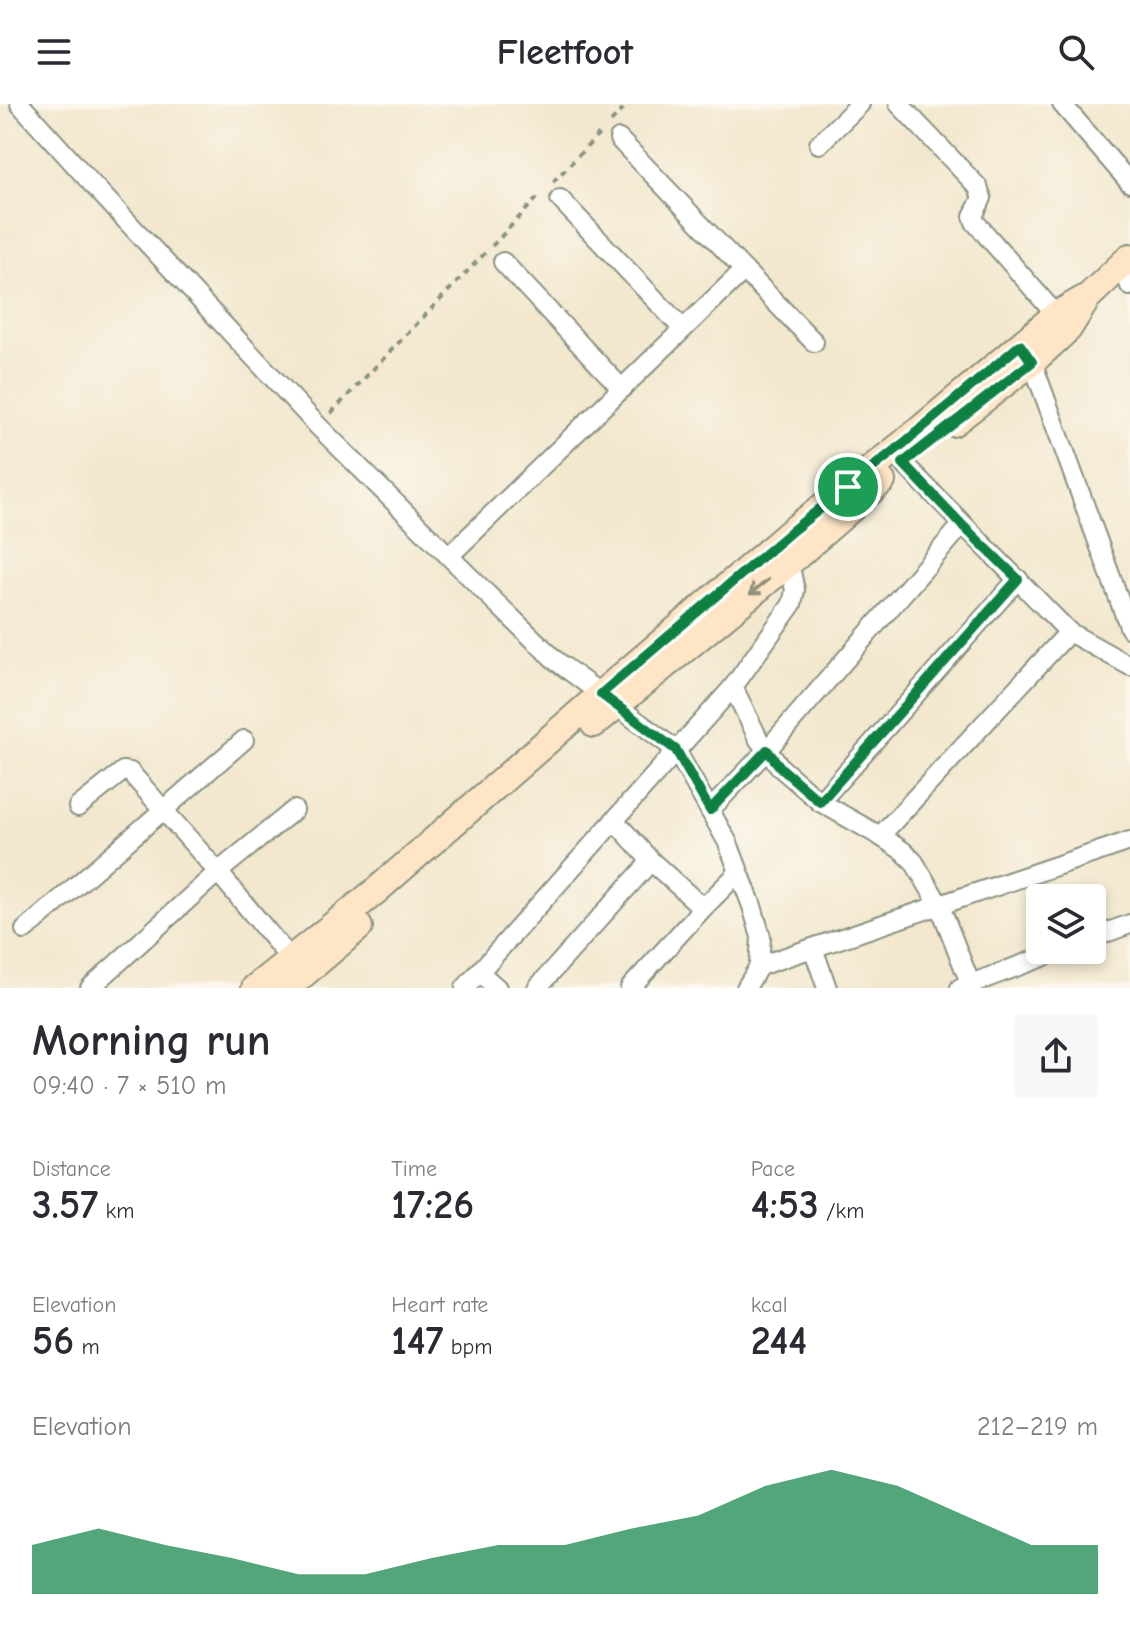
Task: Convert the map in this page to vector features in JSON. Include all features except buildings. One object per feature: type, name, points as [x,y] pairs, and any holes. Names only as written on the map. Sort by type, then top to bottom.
[{"type":"street","points":[[20,104],[318,426],[449,556],[555,660],[676,750],[728,843],[752,906],[761,937],[759,966],[746,988]]},
{"type":"street","points":[[819,144],[860,104]]},
{"type":"street","points":[[899,104],[978,187],[982,198],[973,216],[975,222],[1062,322]]},
{"type":"street","points":[[1062,104],[1130,183]]},
{"type":"street","points":[[619,139],[814,342]]},
{"type":"street","points":[[560,199],[683,329]]},
{"type":"street","points":[[503,262],[622,389]]},
{"type":"street","points":[[608,700],[789,563],[1089,296],[1128,269]]},
{"type":"street","points":[[449,556],[744,270]]},
{"type":"street","points":[[1026,354],[1130,629]]},
{"type":"street","points":[[255,988],[293,974],[608,700],[793,530],[904,443],[1026,354]]},
{"type":"street","points":[[903,463],[1069,632],[1130,666]]},
{"type":"street","points":[[710,810],[767,750],[962,525]]},
{"type":"street","points":[[465,988],[733,687],[792,604],[795,590],[789,563]]},
{"type":"street","points":[[820,802],[1018,579]]},
{"type":"street","points":[[880,836],[1069,632]]},
{"type":"street","points":[[733,687],[759,740],[781,768],[820,802],[880,836],[914,862],[940,906],[967,987],[1026,964]]},
{"type":"street","points":[[25,930],[244,740]]},
{"type":"street","points":[[78,807],[123,771],[130,772],[218,872],[293,974]]},
{"type":"street","points":[[90,988],[218,872],[294,810]]},
{"type":"street","points":[[614,820],[651,861],[703,908]]},
{"type":"street","points":[[759,966],[1130,841]]},
{"type":"street","points":[[537,988],[651,861]]},
{"type":"street","points":[[630,988],[739,872]]},
{"type":"street","points":[[1106,933],[1130,924]]},
{"type":"street","points":[[813,948],[827,988]]},
{"type":"street","points":[[479,972],[497,988]]},
{"type":"path","points":[[318,426],[628,104]]},
{"type":"route","points":[[1020,345],[1032,362],[903,463],[1018,579],[820,802],[781,768],[767,750],[710,810],[676,750],[601,694],[848,487],[1020,345]]}]
